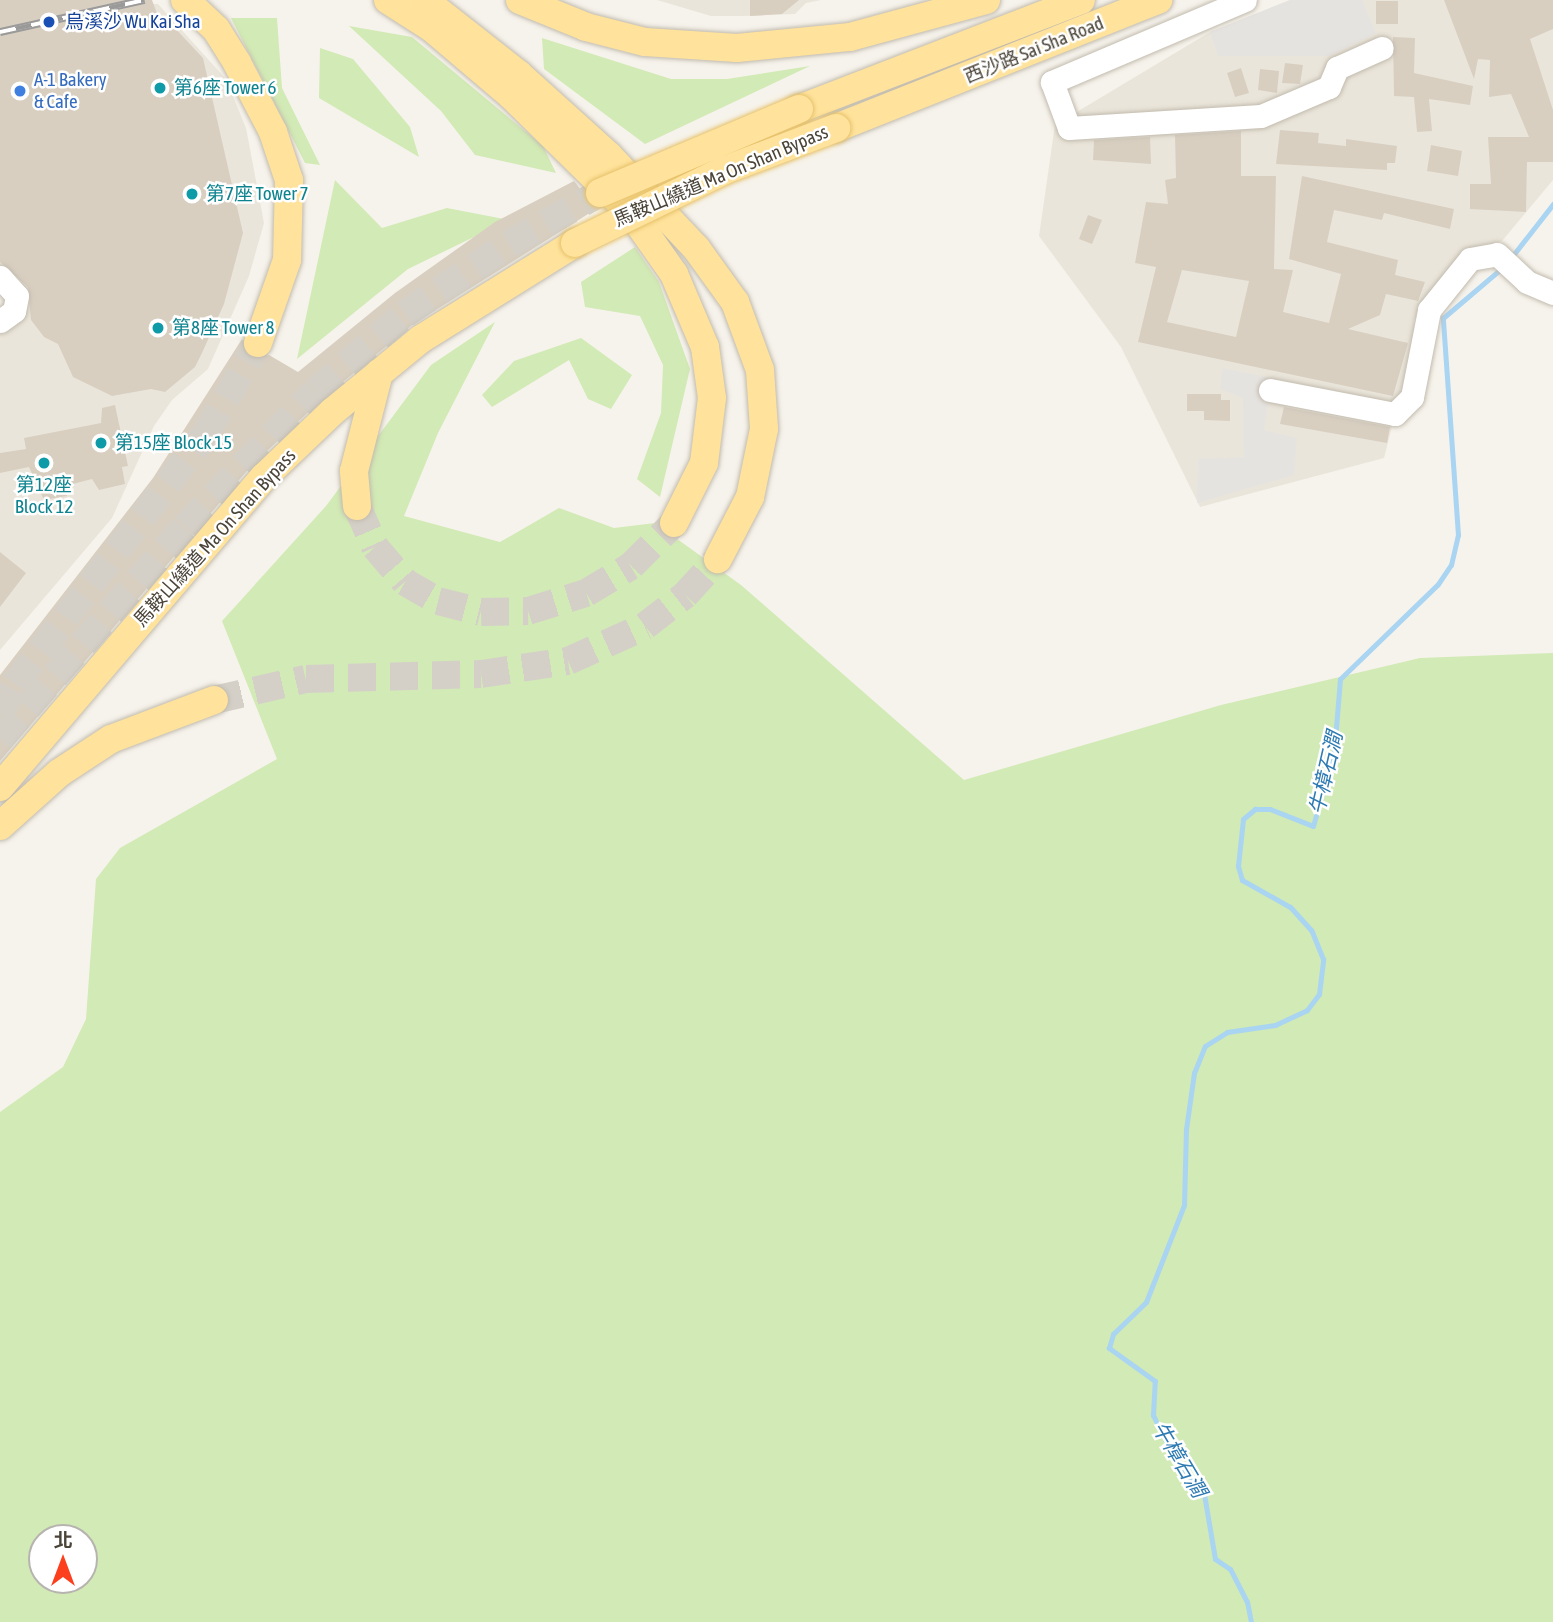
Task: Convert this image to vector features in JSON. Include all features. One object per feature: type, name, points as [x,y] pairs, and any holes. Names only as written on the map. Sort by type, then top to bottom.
[{"type":"main road","points":[[185,0],[216,29],[237,63],[273,132],[289,180],[287,260],[258,343]]},
{"type":"main road","points":[[387,0],[440,34],[513,97],[631,214],[674,274],[705,347],[712,398],[704,463],[674,523]]},
{"type":"main road","points":[[424,0],[518,74],[609,156],[709,263],[735,302],[757,356],[764,429],[750,497],[718,559]]},
{"type":"main road","points":[[520,0],[636,40],[737,48],[850,37],[986,0]]},
{"type":"main road","name":"馬鞍山繞道 Ma On Shan Bypass","points":[[600,193],[799,109],[1081,0]]},
{"type":"main road","name":"西沙路 Sai Sha Road","points":[[948,85],[1158,0]]},
{"type":"main road","name":"馬鞍山繞道 Ma On Shan Bypass","points":[[0,787],[264,477],[379,373],[522,274],[614,221],[836,128],[948,85]]},
{"type":"main road","points":[[357,506],[354,471],[379,373]]},
{"type":"main road","points":[[0,827],[59,773],[111,739],[214,700]]},
{"type":"street","points":[[1245,0],[1052,82],[1069,128],[1261,116],[1329,87],[1337,68],[1382,48]]},
{"type":"street","points":[[1270,390],[1395,414],[1412,397],[1429,310],[1470,259],[1497,254],[1527,282],[1553,293]]},
{"type":"street","points":[[0,277],[17,296],[14,311],[0,321]]},
{"type":"shaded area","points":[[0,0],[158,4],[226,79],[246,128],[264,223],[249,276],[208,369],[172,400],[154,426],[112,518],[0,650],[0,334],[17,325],[22,311],[0,270]]},
{"type":"shaded area","points":[[657,0],[821,0],[806,3],[795,14],[711,16]]},
{"type":"shaded area","points":[[1290,0],[1553,0],[1553,180],[1502,241],[1479,247],[1414,320],[1415,336],[1384,458],[1200,507],[1121,347],[1039,236],[1055,125],[1210,32]]},
{"type":"shaded area","points":[[1290,0],[1362,0],[1376,33],[1329,56],[1218,56],[1210,32]]},
{"type":"shaded area","points":[[1222,368],[1272,378],[1264,430],[1297,438],[1294,475],[1197,503],[1198,459],[1244,457],[1243,398],[1220,389]]},
{"type":"green space","points":[[231,18],[277,18],[282,88],[320,165],[305,163]]},
{"type":"green space","points":[[349,26],[412,37],[543,146],[556,173],[475,155],[441,111]]},
{"type":"green space","points":[[542,38],[671,79],[727,79],[810,66],[645,144],[544,69]]},
{"type":"green space","points":[[320,48],[353,59],[410,127],[419,157],[319,98]]},
{"type":"green space","points":[[335,180],[382,228],[447,208],[509,220],[408,269],[297,359]]},
{"type":"green space","points":[[635,247],[659,282],[690,369],[660,497],[637,479],[661,413],[663,365],[640,316],[585,307],[581,282]]},
{"type":"green space","points":[[495,322],[438,433],[404,516],[500,542],[559,508],[614,528],[655,523],[741,585],[964,780],[1221,705],[1420,658],[1553,653],[1553,1622],[0,1622],[0,1112],[63,1067],[86,1019],[96,879],[120,848],[277,759],[222,621],[326,506],[431,365]]},
{"type":"green space","points":[[581,338],[632,375],[611,409],[588,399],[569,360],[492,407],[482,395],[514,361]]},
{"type":"building","points":[[0,0],[152,0],[162,27],[172,25],[203,58],[243,233],[224,304],[202,353],[195,367],[165,392],[151,389],[112,396],[73,377],[58,344],[44,337],[31,320],[28,287],[0,262]]},
{"type":"building","points":[[750,0],[799,0],[782,14],[750,16]]},
{"type":"building","points":[[1444,0],[1553,0],[1553,29],[1530,39],[1553,110],[1553,162],[1527,162],[1526,212],[1470,209],[1470,184],[1491,184],[1488,137],[1529,137],[1511,94],[1489,97],[1490,60],[1478,59],[1474,79]]},
{"type":"building","points":[[1376,1],[1398,1],[1398,24],[1376,24]]},
{"type":"building","points":[[1393,37],[1415,38],[1414,73],[1473,86],[1470,105],[1429,99],[1432,131],[1417,132],[1414,97],[1394,96]]},
{"type":"building","points":[[1285,63],[1303,65],[1300,84],[1282,83]]},
{"type":"building","points":[[1241,68],[1249,93],[1235,97],[1227,73]]},
{"type":"building","points":[[1260,69],[1279,71],[1277,93],[1258,90]]},
{"type":"building","points":[[1280,130],[1319,133],[1318,143],[1346,146],[1346,139],[1397,146],[1395,163],[1387,163],[1387,170],[1276,164]]},
{"type":"building","points":[[1241,131],[1241,176],[1276,176],[1274,269],[1293,270],[1283,312],[1329,323],[1341,274],[1289,259],[1302,176],[1454,209],[1450,229],[1384,213],[1382,220],[1334,210],[1327,242],[1398,260],[1395,275],[1425,282],[1418,301],[1386,294],[1380,315],[1348,329],[1408,343],[1393,396],[1138,342],[1156,267],[1135,263],[1146,202],[1168,204],[1165,180],[1176,178],[1175,135]],"holes":[[[1182,270],[1249,281],[1236,337],[1167,322]]]},
{"type":"building","points":[[1150,137],[1151,164],[1093,160],[1094,140]]},
{"type":"building","points":[[1431,145],[1462,151],[1458,176],[1427,171]]},
{"type":"building","points":[[574,181],[596,209],[412,325],[321,400],[251,466],[0,761],[0,675],[153,478],[242,339],[252,358],[269,355],[298,372],[395,293],[495,222]]},
{"type":"building","points":[[1088,215],[1102,220],[1092,244],[1079,239]]},
{"type":"building","points":[[1187,394],[1221,394],[1221,400],[1230,400],[1230,421],[1204,420],[1204,411],[1187,411]]},
{"type":"building","points":[[115,405],[128,466],[122,467],[125,484],[99,490],[92,479],[65,486],[67,496],[44,500],[29,467],[0,473],[0,453],[26,449],[24,438],[101,423],[102,408]]},
{"type":"building","points":[[1284,407],[1390,427],[1387,443],[1280,424]]},
{"type":"building","points":[[0,552],[26,573],[0,607]]},
{"type":"waterway","name":"牛樟石澗","points":[[1510,259],[1553,204]]},
{"type":"waterway","name":"牛樟石澗","points":[[1251,1622],[1247,1602],[1230,1569],[1215,1559],[1204,1494],[1173,1456],[1153,1415],[1155,1381],[1109,1348],[1113,1334],[1146,1302],[1184,1205],[1186,1129],[1194,1073],[1205,1046],[1227,1032],[1275,1025],[1307,1010],[1319,994],[1323,959],[1311,930],[1290,907],[1242,880],[1238,866],[1243,819],[1255,809],[1270,809],[1313,826],[1334,752],[1340,679],[1438,584],[1451,565],[1458,535],[1443,318],[1503,267]]},
{"type":"tunnel","points":[[0,739],[185,527],[315,392],[405,314],[509,244],[600,193]]},
{"type":"tunnel","points":[[0,714],[15,684],[205,435],[258,343]]},
{"type":"tunnel","points":[[357,506],[375,547],[405,582],[438,601],[481,612],[528,611],[586,593],[631,566],[674,523]]},
{"type":"tunnel","points":[[214,700],[306,679],[481,674],[568,661],[645,626],[685,595],[718,559]]},
{"type":"railway","points":[[0,32],[144,0]]},
{"type":"place","name":"烏溪沙 Wu Kai Sha","points":[[49,22]]},
{"type":"place","name":"第6座 Tower 6","points":[[160,88]]},
{"type":"place","name":"A-1 Bakery & Cafe","points":[[20,91]]},
{"type":"place","name":"第7座 Tower 7","points":[[192,194]]},
{"type":"place","name":"第8座 Tower 8","points":[[158,328]]},
{"type":"place","name":"第15座 Block 15","points":[[101,443]]},
{"type":"place","name":"第12座 Block 12","points":[[44,463]]}]
